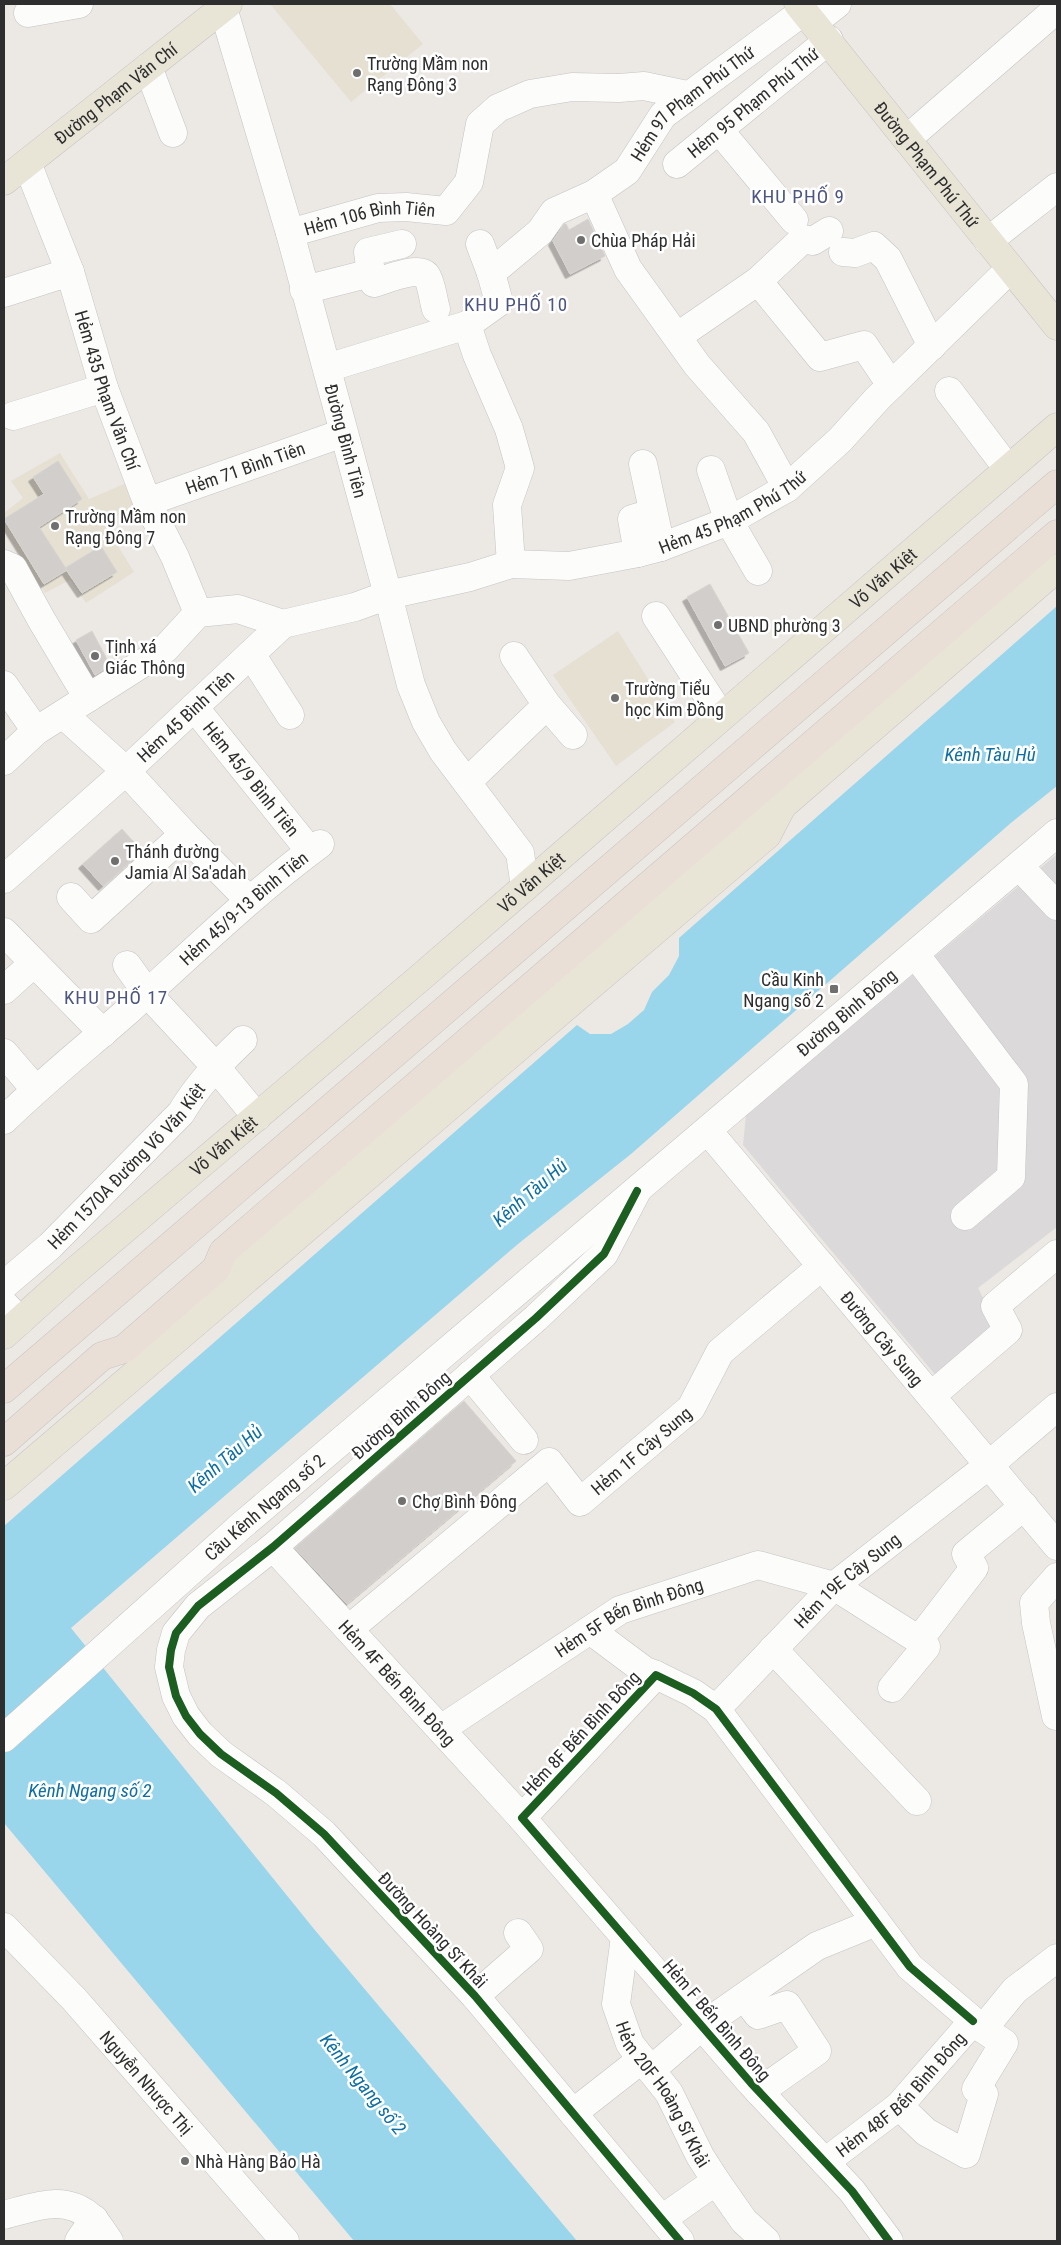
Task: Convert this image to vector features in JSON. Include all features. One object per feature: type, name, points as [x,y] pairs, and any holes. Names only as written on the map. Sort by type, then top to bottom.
[{"type":"highway","points":[[4,1389],[1057,484]]},
{"type":"highway","points":[[4,1442],[102,1356],[124,1349],[216,1269],[223,1252],[1057,534]]},
{"type":"main road","name":"Đường Phạm Văn Chí","points":[[15,162],[148,67],[218,5]]},
{"type":"main road","name":"Đường Phạm Văn Chí","points":[[4,181],[15,162],[218,5]]},
{"type":"main road","name":"Đường Phạm Phú Thứ","points":[[811,19],[1057,326]]},
{"type":"main road","name":"Võ Văn Kiệt","points":[[9,1320],[74,1272],[256,1117],[1057,427]]},
{"type":"main road","points":[[216,1269],[233,1264],[753,820],[782,806],[1057,568]]},
{"type":"main road","points":[[4,1486],[767,835],[782,806]]},
{"type":"main road","points":[[4,1464],[111,1371],[124,1349]]},
{"type":"street","points":[[28,13],[79,4]]},
{"type":"street","points":[[811,19],[837,4]]},
{"type":"street","name":"Đường Bình Tiên","points":[[218,5],[290,233],[411,685],[426,722],[443,751],[520,853],[525,887]]},
{"type":"street","points":[[907,139],[1050,15]]},
{"type":"street","name":"Hẻm 97 Phạm Phú Thứ","points":[[492,273],[540,232],[554,212],[594,194],[627,171],[663,115],[687,95],[811,19]]},
{"type":"street","name":"Hẻm 95 Phạm Phú Thứ","points":[[677,164],[719,130],[811,19]]},
{"type":"street","points":[[148,67],[173,133]]},
{"type":"street","name":"Hẻm 106 Bình Tiên","points":[[290,233],[378,208],[406,207],[446,210],[469,182],[480,124],[498,108],[530,94],[572,87],[619,88],[644,86],[687,95]]},
{"type":"street","points":[[719,130],[794,220]]},
{"type":"street","name":"Hẻm 435 Phạm Văn Chí","points":[[15,162],[70,272],[104,388],[147,502],[175,557],[198,612]]},
{"type":"street","points":[[988,241],[1057,187]]},
{"type":"street","points":[[594,194],[628,269],[698,365],[756,432],[787,488]]},
{"type":"street","points":[[678,336],[758,281],[804,239],[836,241],[855,253],[874,246],[888,259],[932,346]]},
{"type":"street","points":[[402,244],[368,252],[374,283],[415,272],[423,273],[428,277],[436,309]]},
{"type":"street","points":[[327,368],[467,325],[499,302],[492,273],[480,244]]},
{"type":"street","name":"Hẻm 45 Phạm Phú Thứ","points":[[388,595],[470,577],[511,564],[570,566],[650,550],[729,521],[787,488],[840,440],[892,385],[1010,269]]},
{"type":"street","points":[[4,292],[70,272]]},
{"type":"street","points":[[304,290],[371,274]]},
{"type":"street","points":[[758,281],[820,357],[864,345],[892,385]]},
{"type":"street","points":[[467,325],[477,355],[509,429],[520,468],[507,505],[511,564]]},
{"type":"street","points":[[12,416],[104,388]]},
{"type":"street","points":[[949,391],[1008,469]]},
{"type":"street","name":"Hẻm 71 Bình Tiên","points":[[147,502],[343,433]]},
{"type":"street","points":[[643,464],[654,513],[650,550]]},
{"type":"street","points":[[711,470],[729,521],[758,571]]},
{"type":"street","points":[[4,564],[13,568],[41,620],[88,698]]},
{"type":"street","name":"Hẻm 45 Bình Tiên","points":[[4,879],[126,770],[283,624],[355,606],[388,595]]},
{"type":"street","points":[[4,761],[36,730],[64,715],[165,649],[198,612],[238,609],[283,624]]},
{"type":"street","points":[[656,616],[721,716]]},
{"type":"street","points":[[251,654],[290,715]]},
{"type":"street","points":[[514,656],[547,705],[573,735]]},
{"type":"street","points":[[4,685],[36,730]]},
{"type":"street","points":[[467,782],[547,705]]},
{"type":"street","name":"Hẻm 45/9 Bình Tiên","points":[[194,706],[315,847]]},
{"type":"street","points":[[64,715],[126,770],[184,834],[250,900]]},
{"type":"street","name":"Đường Bình Đông","points":[[598,1224],[1057,833]]},
{"type":"street","points":[[71,897],[91,919],[184,834]]},
{"type":"street","name":"Hẻm 45/9-13 Bình Tiên","points":[[4,1120],[35,1090],[103,1033],[250,900],[315,847]]},
{"type":"street","points":[[520,853],[559,857]]},
{"type":"street","points":[[1019,866],[1057,906]]},
{"type":"street","points":[[4,932],[103,1033]]},
{"type":"street","points":[[915,954],[1014,1084],[1011,1177],[965,1216]]},
{"type":"street","points":[[4,990],[34,963]]},
{"type":"street","points":[[126,965],[147,993],[215,1066],[256,1117]]},
{"type":"street","name":"Hẻm 1570A Đường Võ Văn Kiệt","points":[[4,1285],[50,1246],[181,1113],[192,1094],[215,1066],[243,1040]]},
{"type":"street","points":[[4,1054],[35,1090]]},
{"type":"street","name":"Đường Cây Sung","points":[[708,1131],[1057,1546]]},
{"type":"street","name":"Đường Bình Đông","points":[[170,1650],[176,1633],[198,1606],[273,1546],[536,1318],[604,1254],[637,1190]]},
{"type":"street","name":"Cầu Kênh Ngang số 2","points":[[4,1738],[241,1526],[598,1224]]},
{"type":"street","points":[[931,1396],[1008,1330],[995,1306],[1057,1254]]},
{"type":"street","name":"Hẻm 1F Cây Sung","points":[[349,1629],[549,1462],[580,1502],[691,1408],[720,1352],[822,1266]]},
{"type":"street","points":[[470,1375],[524,1440]]},
{"type":"street","name":"Hẻm 19E Cây Sung","points":[[716,1709],[834,1586],[990,1465],[1057,1407]]},
{"type":"street","points":[[892,1688],[926,1647],[920,1640],[974,1568],[966,1554],[1024,1506]]},
{"type":"street","name":"Hẻm 4F Bến Bình Đông","points":[[273,1546],[522,1818]]},
{"type":"street","name":"Hẻm 5F Bến Bình Đông","points":[[441,1729],[620,1610],[758,1565],[834,1586],[920,1640]]},
{"type":"street","points":[[1056,1716],[1036,1623],[1034,1603],[1057,1577]]},
{"type":"street","points":[[590,1630],[646,1671],[656,1675]]},
{"type":"street","points":[[773,1649],[917,1801]]},
{"type":"street","name":"Đường Hoàng Sĩ Khải","points":[[170,1650],[169,1667],[176,1696],[186,1716],[200,1734],[221,1754],[276,1794],[324,1834],[475,1996],[680,2241]]},
{"type":"street","name":"Hẻm 8F Bến Bình Đông","points":[[522,1818],[656,1675],[693,1693],[716,1709],[910,1967],[978,2025],[1004,2043],[976,2089],[984,2094],[966,2154],[926,2132],[899,2106]]},
{"type":"street","name":"Hẻm F Bến Bình Đông","points":[[522,1818],[760,2092],[852,2191],[889,2241]]},
{"type":"street","points":[[573,2113],[647,2065],[817,1946],[876,1922]]},
{"type":"street","name":"Nguyễn Nhược Thị","points":[[4,1927],[74,1999],[285,2241]]},
{"type":"street","points":[[475,1996],[529,1949],[518,1933]]},
{"type":"street","name":"Hẻm 20F Hoàng Sĩ Khải","points":[[625,1937],[616,2004],[630,2044],[669,2093],[700,2156],[716,2181],[662,2219]]},
{"type":"street","name":"Hẻm 48F Bến Bình Đông","points":[[825,2162],[899,2106],[978,2025],[1016,1990],[1057,1958]]},
{"type":"street","points":[[744,1997],[758,2015],[787,2005],[817,2051],[760,2092]]},
{"type":"street","points":[[716,2181],[744,2222],[766,2241]]},
{"type":"street","points":[[4,2215],[50,2203],[74,2206],[86,2230],[109,2241]]},
{"type":"shaded area","name":"Trường Mầm non Rạng Đông 3","points":[[270,4],[390,4],[423,44],[351,102]]},
{"type":"shaded area","name":"Trường Mầm non Rạng Đông 7","points":[[60,453],[89,499],[131,481],[141,504],[104,523],[134,572],[86,603],[70,580],[45,593],[4,530],[4,513],[23,498],[11,481]]},
{"type":"shaded area","name":"Trường Tiểu học Kim Đồng","points":[[618,631],[675,722],[616,766],[553,675]]},
{"type":"shaded area","points":[[1057,854],[1057,1227],[978,1288],[999,1329],[938,1378],[743,1145],[746,1115]]},
{"type":"water","points":[[1057,606],[1057,786],[1012,822],[631,1154],[518,1244],[71,1628],[314,1929],[577,2241],[354,2241],[4,1823],[4,1526],[577,1025],[590,1034],[611,1034],[628,1024],[644,1010],[652,992],[669,975],[679,956],[679,938]]},
{"type":"building","name":"Chùa Pháp Hải","points":[[588,219],[605,256],[570,274],[553,241],[564,224],[566,224],[569,230]]},
{"type":"building","points":[[58,461],[82,499],[39,527],[67,570],[44,584],[4,519],[44,494],[33,477]]},
{"type":"building","points":[[101,546],[117,572],[82,593],[65,568]]},
{"type":"building","name":"UBND phường 3","points":[[710,584],[749,653],[725,666],[687,597]]},
{"type":"building","name":"Tịnh xá Giác Thông","points":[[92,631],[110,665],[95,675],[76,640]]},
{"type":"building","name":"Thánh đường Jamia Al Sa'adah","points":[[122,829],[142,851],[103,886],[83,864]]},
{"type":"building","name":"Chợ Bình Đông","points":[[464,1401],[516,1461],[347,1604],[295,1548]]},
{"type":"cycle path","points":[[637,1191],[604,1254],[536,1318],[273,1547],[198,1606],[176,1633],[169,1667],[176,1696],[186,1716],[200,1734],[221,1754],[276,1793],[324,1834],[475,1996],[680,2241]]},
{"type":"cycle path","points":[[889,2241],[852,2191],[751,2083],[522,1818],[656,1675],[693,1693],[716,1709],[910,1967],[973,2021]]},
{"type":"place","name":"Trường Mầm non Rạng Đông 3","points":[[357,73]]},
{"type":"place","name":"Chùa Pháp Hải","points":[[581,240]]},
{"type":"place","name":"Trường Mầm non Rạng Đông 7","points":[[55,526]]},
{"type":"place","name":"UBND phường 3","points":[[718,625]]},
{"type":"place","name":"Tịnh xá Giác Thông","points":[[95,656]]},
{"type":"place","name":"Trường Tiểu học Kim Đồng","points":[[615,698]]},
{"type":"place","name":"Thánh đường Jamia Al Sa'adah","points":[[115,861]]},
{"type":"place","name":"Cầu Kinh Ngang số 2","points":[[834,989]]},
{"type":"place","name":"Chợ Bình Đông","points":[[402,1501]]},
{"type":"place","name":"Nhà Hàng Bảo Hà","points":[[185,2161]]},
{"type":"district","name":"KHU PHỐ 9","points":[[798,196]]},
{"type":"district","name":"KHU PHỐ 10","points":[[516,304]]},
{"type":"district","name":"KHU PHỐ 17","points":[[116,997]]},
{"type":"water label","name":"Kênh Tàu Hủ","points":[[990,754]]},
{"type":"water label","name":"Kênh Tàu Hủ","points":[[530,1193]]},
{"type":"water label","name":"Kênh Tàu Hủ","points":[[225,1459]]},
{"type":"water label","name":"Kênh Ngang số 2","points":[[90,1790]]},
{"type":"water label","name":"Kênh Ngang số 2","points":[[363,2084]]}]
